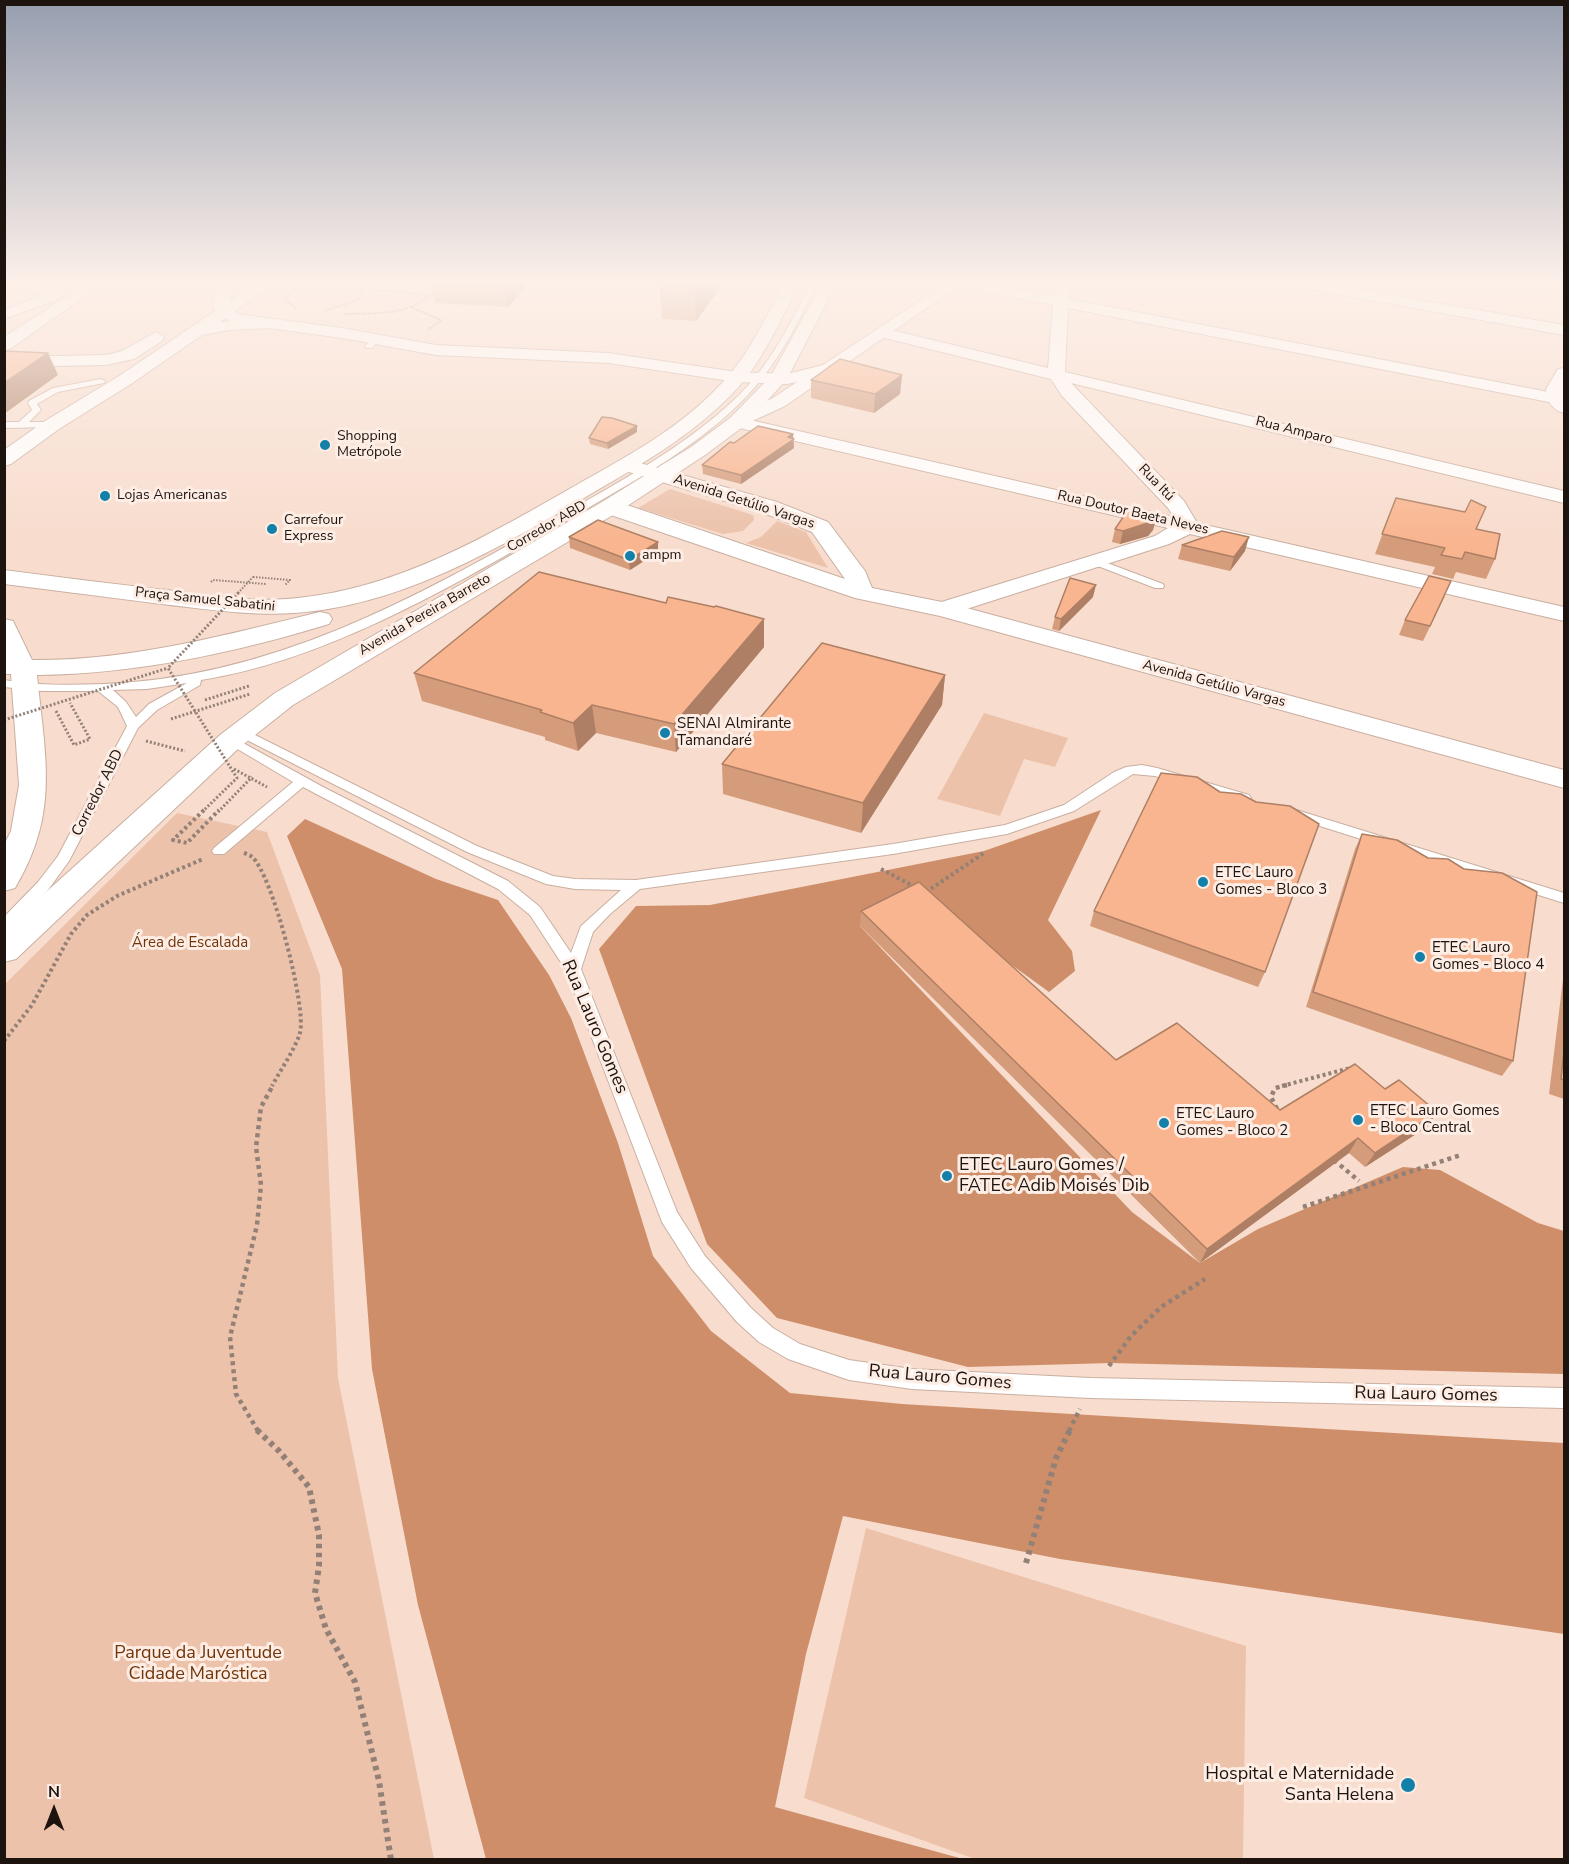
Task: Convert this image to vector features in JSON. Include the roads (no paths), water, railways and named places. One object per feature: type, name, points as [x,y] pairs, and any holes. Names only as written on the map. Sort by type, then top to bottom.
[{"type":"main road","points":[[74,410],[105,375],[103,368],[98,367]]},
{"type":"main road","points":[[4,460],[13,447],[98,397],[143,367]]},
{"type":"main road","points":[[673,367],[737,377],[778,379],[795,378],[834,369]]},
{"type":"main road","name":"Avenida Pereira Barreto","points":[[4,950],[235,736],[284,699],[610,507],[683,428],[737,377],[744,367]]},
{"type":"main road","name":"Avenida Pereira Barreto","points":[[645,470],[737,422],[778,379],[784,367]]},
{"type":"main road","points":[[737,422],[779,402],[837,367]]},
{"type":"main road","points":[[1562,402],[1555,389],[1564,373]]},
{"type":"main road","name":"Avenida Getúlio Vargas","points":[[645,470],[760,523],[811,522],[824,531],[853,571],[862,593]]},
{"type":"main road","name":"Praça Samuel Sabatini","points":[[4,577],[251,608],[280,608],[349,598],[423,574],[519,526],[645,470]]},
{"type":"main road","name":"Avenida Getúlio Vargas","points":[[610,507],[862,593],[943,609],[1564,779]]},
{"type":"main road","points":[[708,541],[760,523]]},
{"type":"main road","points":[[14,676],[211,648],[328,617],[370,602],[423,574]]},
{"type":"main road","points":[[4,626],[33,785],[31,807],[19,850],[4,880]]},
{"type":"street","name":"Rua Amparo","points":[[1028,367],[1564,497]]},
{"type":"street","points":[[1058,367],[1058,374]]},
{"type":"street","points":[[1384,367],[1562,402]]},
{"type":"street","name":"Rua Itú","points":[[1058,374],[1068,392],[1178,505],[1189,526]]},
{"type":"street","name":"Rua Doutor Baeta Neves","points":[[737,422],[1564,614]]},
{"type":"street","points":[[943,609],[1162,540],[1189,526]]},
{"type":"lane","name":"Corredor ABD","points":[[14,676],[103,689],[162,684],[207,676],[305,647],[397,610],[493,559],[645,470],[710,425],[739,400],[765,367]]},
{"type":"lane","points":[[22,424],[37,410],[32,403],[49,393],[101,381]]},
{"type":"lane","points":[[4,425],[52,425]]},
{"type":"lane","points":[[1094,561],[1160,586]]},
{"type":"lane","name":"Corredor ABD","points":[[4,927],[43,886],[64,858],[133,726],[153,707],[207,676]]},
{"type":"lane","points":[[103,689],[118,698],[128,711],[133,726]]},
{"type":"lane","points":[[235,736],[472,849],[551,880],[593,885],[636,885],[854,854],[1017,826],[1069,808],[1119,775],[1131,770],[1142,769],[1157,772],[1256,802]]},
{"type":"lane","name":"Rua Lauro Gomes","points":[[235,736],[302,781],[503,885],[535,911],[573,969],[669,1216],[698,1262],[744,1315],[766,1335],[795,1352],[849,1370],[912,1379],[1090,1388],[1564,1398]]},
{"type":"lane","points":[[219,851],[302,781]]},
{"type":"lane","points":[[1278,808],[1564,898]]},
{"type":"lane","points":[[573,969],[586,930],[605,910],[636,885]]},
{"type":"place","name":"Shopping Metrópole","points":[[325,445]]},
{"type":"place","name":"Lojas Americanas","points":[[105,496]]},
{"type":"place","name":"Carrefour Express","points":[[272,529]]},
{"type":"place","name":"ampm","points":[[630,556]]},
{"type":"place","name":"SENAI Almirante Tamandaré","points":[[665,733]]},
{"type":"place","name":"ETEC Lauro Gomes - Bloco 3","points":[[1203,882]]},
{"type":"place","name":"ETEC Lauro Gomes - Bloco 4","points":[[1420,957]]},
{"type":"place","name":"ETEC Lauro Gomes - Bloco Central","points":[[1358,1120]]},
{"type":"place","name":"ETEC Lauro Gomes - Bloco 2","points":[[1164,1123]]},
{"type":"place","name":"ETEC Lauro Gomes / FATEC Adib Moisés Dib","points":[[947,1176]]},
{"type":"place","name":"Hospital e Maternidade Santa Helena","points":[[1408,1785]]},
{"type":"park label","name":"Área de Escalada","points":[[190,943]]},
{"type":"park label","name":"Parque da Juventude Cidade Maróstica","points":[[198,1664]]}]
